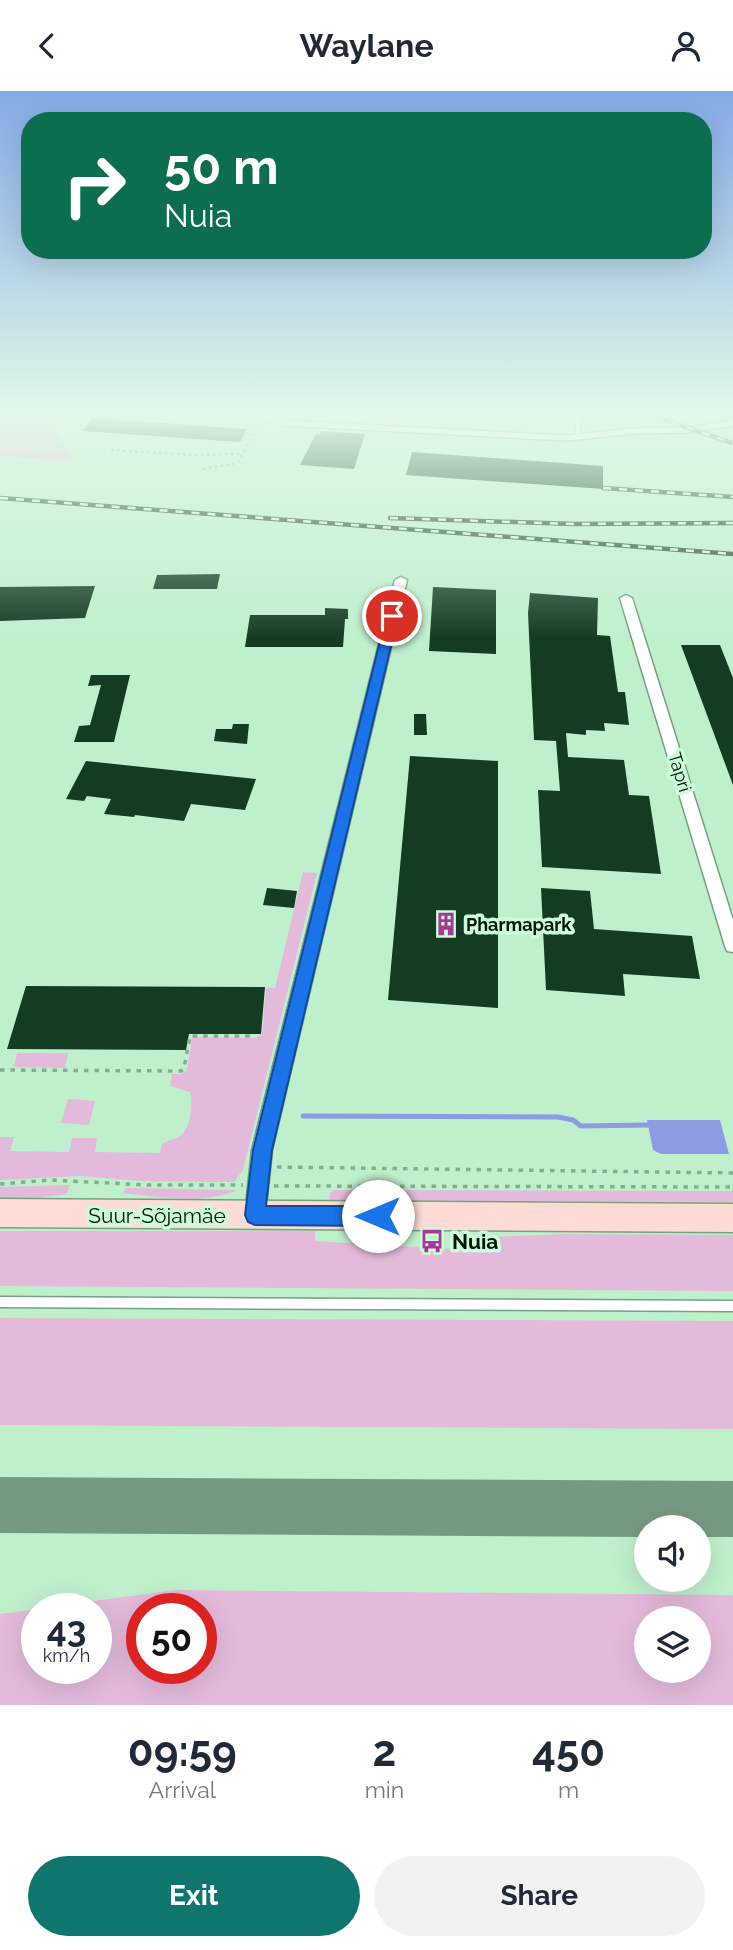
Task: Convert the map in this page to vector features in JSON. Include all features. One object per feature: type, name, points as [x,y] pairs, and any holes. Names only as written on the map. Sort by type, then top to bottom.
[{"type":"main road","name":"Suur-Sõjamäe","points":[[0,1213],[733,1218]]},
{"type":"street","points":[[255,1215],[260,1166],[401,580]]},
{"type":"street","name":"Tapri","points":[[626,598],[733,946]]},
{"type":"lane","points":[[0,1302],[733,1306]]},
{"type":"path","points":[[0,1070],[181,1071],[184,1068],[190,1036],[252,1037]]},
{"type":"path","points":[[260,1166],[733,1173]]},
{"type":"path","points":[[0,1184],[50,1180],[147,1185],[733,1187]]},
{"type":"shaded area","points":[[303,872],[317,873],[243,1170],[234,1182],[140,1181],[80,1176],[0,1180],[0,1137],[14,1137],[10,1151],[69,1152],[72,1138],[97,1138],[95,1152],[160,1153],[162,1144],[183,1134],[190,1116],[190,1092],[170,1086],[172,1074],[181,1074],[187,1070],[192,1037],[256,1038],[262,1034],[266,988],[275,988]]},
{"type":"shaded area","points":[[17,1053],[68,1053],[65,1068],[14,1067]]},
{"type":"shaded area","points":[[68,1099],[95,1101],[89,1125],[61,1123]]},
{"type":"shaded area","points":[[70,1185],[67,1194],[31,1199],[0,1199],[0,1187]]},
{"type":"shaded area","points":[[126,1188],[238,1190],[224,1195],[181,1199],[123,1193]]},
{"type":"shaded area","points":[[334,1190],[733,1191],[733,1202],[329,1200],[330,1193]]},
{"type":"shaded area","points":[[0,1231],[315,1231],[315,1241],[417,1247],[426,1251],[460,1247],[460,1238],[568,1234],[733,1235],[733,1291],[0,1286]]},
{"type":"shaded area","points":[[0,1318],[733,1321],[733,1429],[0,1425]]},
{"type":"shaded area","points":[[176,1590],[733,1595],[733,1705],[0,1705],[0,1614],[21,1611],[21,1684],[112,1684],[112,1598],[126,1597],[126,1684],[217,1684],[217,1593],[153,1593]]},
{"type":"water","points":[[647,1120],[720,1120],[729,1154],[661,1154],[653,1150]]},
{"type":"building","points":[[220,574],[217,589],[153,589],[157,575]]},
{"type":"building","points":[[95,586],[85,618],[0,621],[0,587]]},
{"type":"building","points":[[433,587],[496,590],[496,654],[429,651]]},
{"type":"building","points":[[530,593],[598,598],[597,635],[610,636],[618,692],[625,692],[629,725],[604,723],[605,731],[586,730],[586,735],[566,733],[568,757],[624,760],[629,795],[649,796],[661,874],[542,867],[538,790],[560,791],[556,741],[534,740],[528,613]]},
{"type":"building","points":[[325,608],[348,609],[343,647],[245,647],[250,615],[325,615]]},
{"type":"building","points":[[681,645],[720,645],[733,678],[733,785]]},
{"type":"building","points":[[91,675],[130,675],[114,742],[74,742],[79,726],[90,725],[101,685],[88,686]]},
{"type":"building","points":[[414,714],[426,714],[427,735],[414,735]]},
{"type":"building","points":[[233,724],[249,724],[247,744],[214,741],[216,729],[232,729]]},
{"type":"building","name":"Pharmapark","points":[[410,756],[498,761],[498,1008],[388,1000]]},
{"type":"building","points":[[86,761],[256,779],[245,810],[191,804],[184,821],[104,814],[111,799],[87,796],[84,801],[66,799]]},
{"type":"building","points":[[267,888],[297,891],[294,908],[263,905]]},
{"type":"building","points":[[541,888],[590,891],[594,929],[692,936],[700,979],[623,974],[625,996],[546,990]]},
{"type":"building","points":[[26,986],[265,987],[261,1034],[189,1034],[186,1050],[7,1049]]},
{"type":"waterway","points":[[303,1116],[558,1117],[573,1120],[581,1126],[648,1125]]},
{"type":"taxiway","points":[[0,1505],[733,1509]]},
{"type":"railway","points":[[603,488],[733,497]]},
{"type":"railway","points":[[0,498],[733,554]]},
{"type":"railway","points":[[390,518],[573,524],[733,523]]},
{"type":"place","name":"Pharmapark","points":[[446,924]]},
{"type":"place","name":"Nuia","points":[[432,1241]]},
{"type":"route","points":[[378,1216],[255,1215],[262,1150],[392,616]]}]
